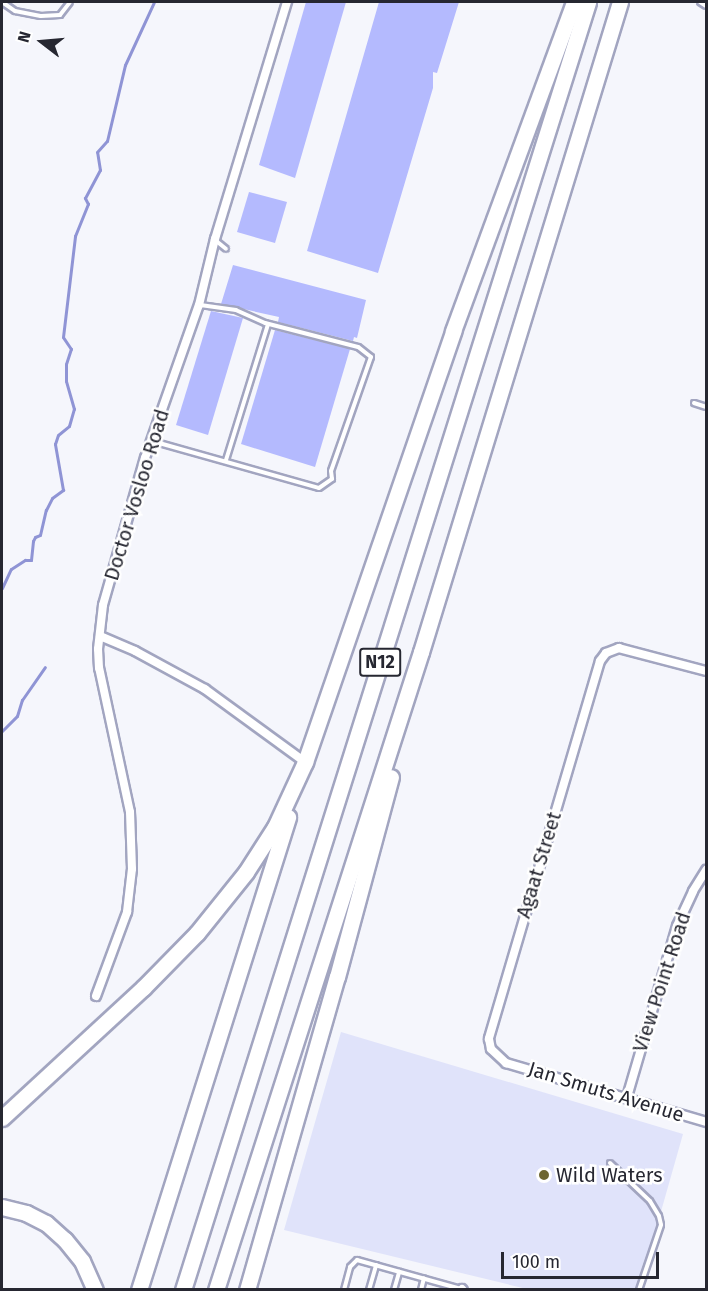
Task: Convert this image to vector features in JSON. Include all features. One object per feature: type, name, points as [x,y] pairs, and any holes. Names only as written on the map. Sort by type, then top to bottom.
[{"type":"highway","points":[[139,1290],[305,762],[453,331],[574,2]]},
{"type":"highway","name":"N12","points":[[183,1290],[588,2]]},
{"type":"highway","name":"N12","points":[[216,1290],[421,652],[620,2]]},
{"type":"highway","points":[[247,1290],[337,977],[381,815],[421,652]]},
{"type":"highway","points":[[2,1118],[143,988],[197,933],[246,872],[275,827],[305,762]]},
{"type":"highway","points":[[2,1207],[26,1213],[46,1223],[65,1240],[82,1261],[95,1290]]},
{"type":"street","name":"Doctor Vosloo Road","points":[[96,996],[127,912],[132,869],[130,812],[100,676],[103,605],[153,441],[199,305],[214,239],[287,2]]},
{"type":"street","points":[[100,636],[135,651],[205,689],[305,762]]},
{"type":"street","name":"Agaat Street","points":[[506,1062],[491,1050],[491,1027],[600,661],[606,653],[619,648],[706,671]]},
{"type":"street","name":"View Point Road","points":[[627,1097],[674,936],[693,891],[706,870]]},
{"type":"street","name":"Jan Smuts Avenue","points":[[506,1062],[706,1122]]},
{"type":"lane","points":[[2,2],[15,11],[41,16],[60,15],[70,2]]},
{"type":"lane","points":[[700,2],[706,6]]},
{"type":"lane","points":[[214,239],[226,249]]},
{"type":"lane","points":[[153,441],[319,488],[332,479],[331,471],[371,357],[358,347],[268,324],[236,310],[199,305]]},
{"type":"lane","points":[[226,460],[268,324]]},
{"type":"lane","points":[[693,403],[706,407]]},
{"type":"lane","points":[[610,1163],[650,1201],[659,1216],[661,1225],[639,1290]]},
{"type":"lane","points":[[344,1290],[353,1263],[357,1260],[462,1289]]},
{"type":"lane","points":[[369,1290],[376,1265]]},
{"type":"lane","points":[[394,1290],[399,1272]]},
{"type":"lane","points":[[421,1290],[424,1278]]},
{"type":"shaded area","name":"Wild Waters","points":[[341,1032],[683,1134],[639,1289],[527,1289],[284,1230]]},
{"type":"building","points":[[306,2],[346,2],[295,178],[259,165]]},
{"type":"building","points":[[379,2],[459,2],[437,73],[433,72],[433,88],[378,273],[307,251]]},
{"type":"building","points":[[249,192],[287,202],[275,243],[237,232]]},
{"type":"building","points":[[233,265],[366,300],[357,338],[354,337],[353,341],[278,322],[279,317],[221,304]]},
{"type":"building","points":[[211,311],[243,318],[208,435],[176,425]]},
{"type":"building","points":[[275,330],[350,349],[315,467],[241,444]]},
{"type":"waterway","points":[[2,588],[11,569],[25,560],[31,560],[33,541],[40,535],[46,510],[52,498],[63,490],[55,444],[58,435],[69,426],[74,409],[66,381],[66,364],[71,349],[63,337],[75,236],[88,204],[85,198],[100,170],[97,152],[107,141],[125,65],[154,2]]},
{"type":"waterway","points":[[2,731],[17,716],[22,700],[45,667]]},
{"type":"place","name":"Wild Waters","points":[[544,1175]]}]
